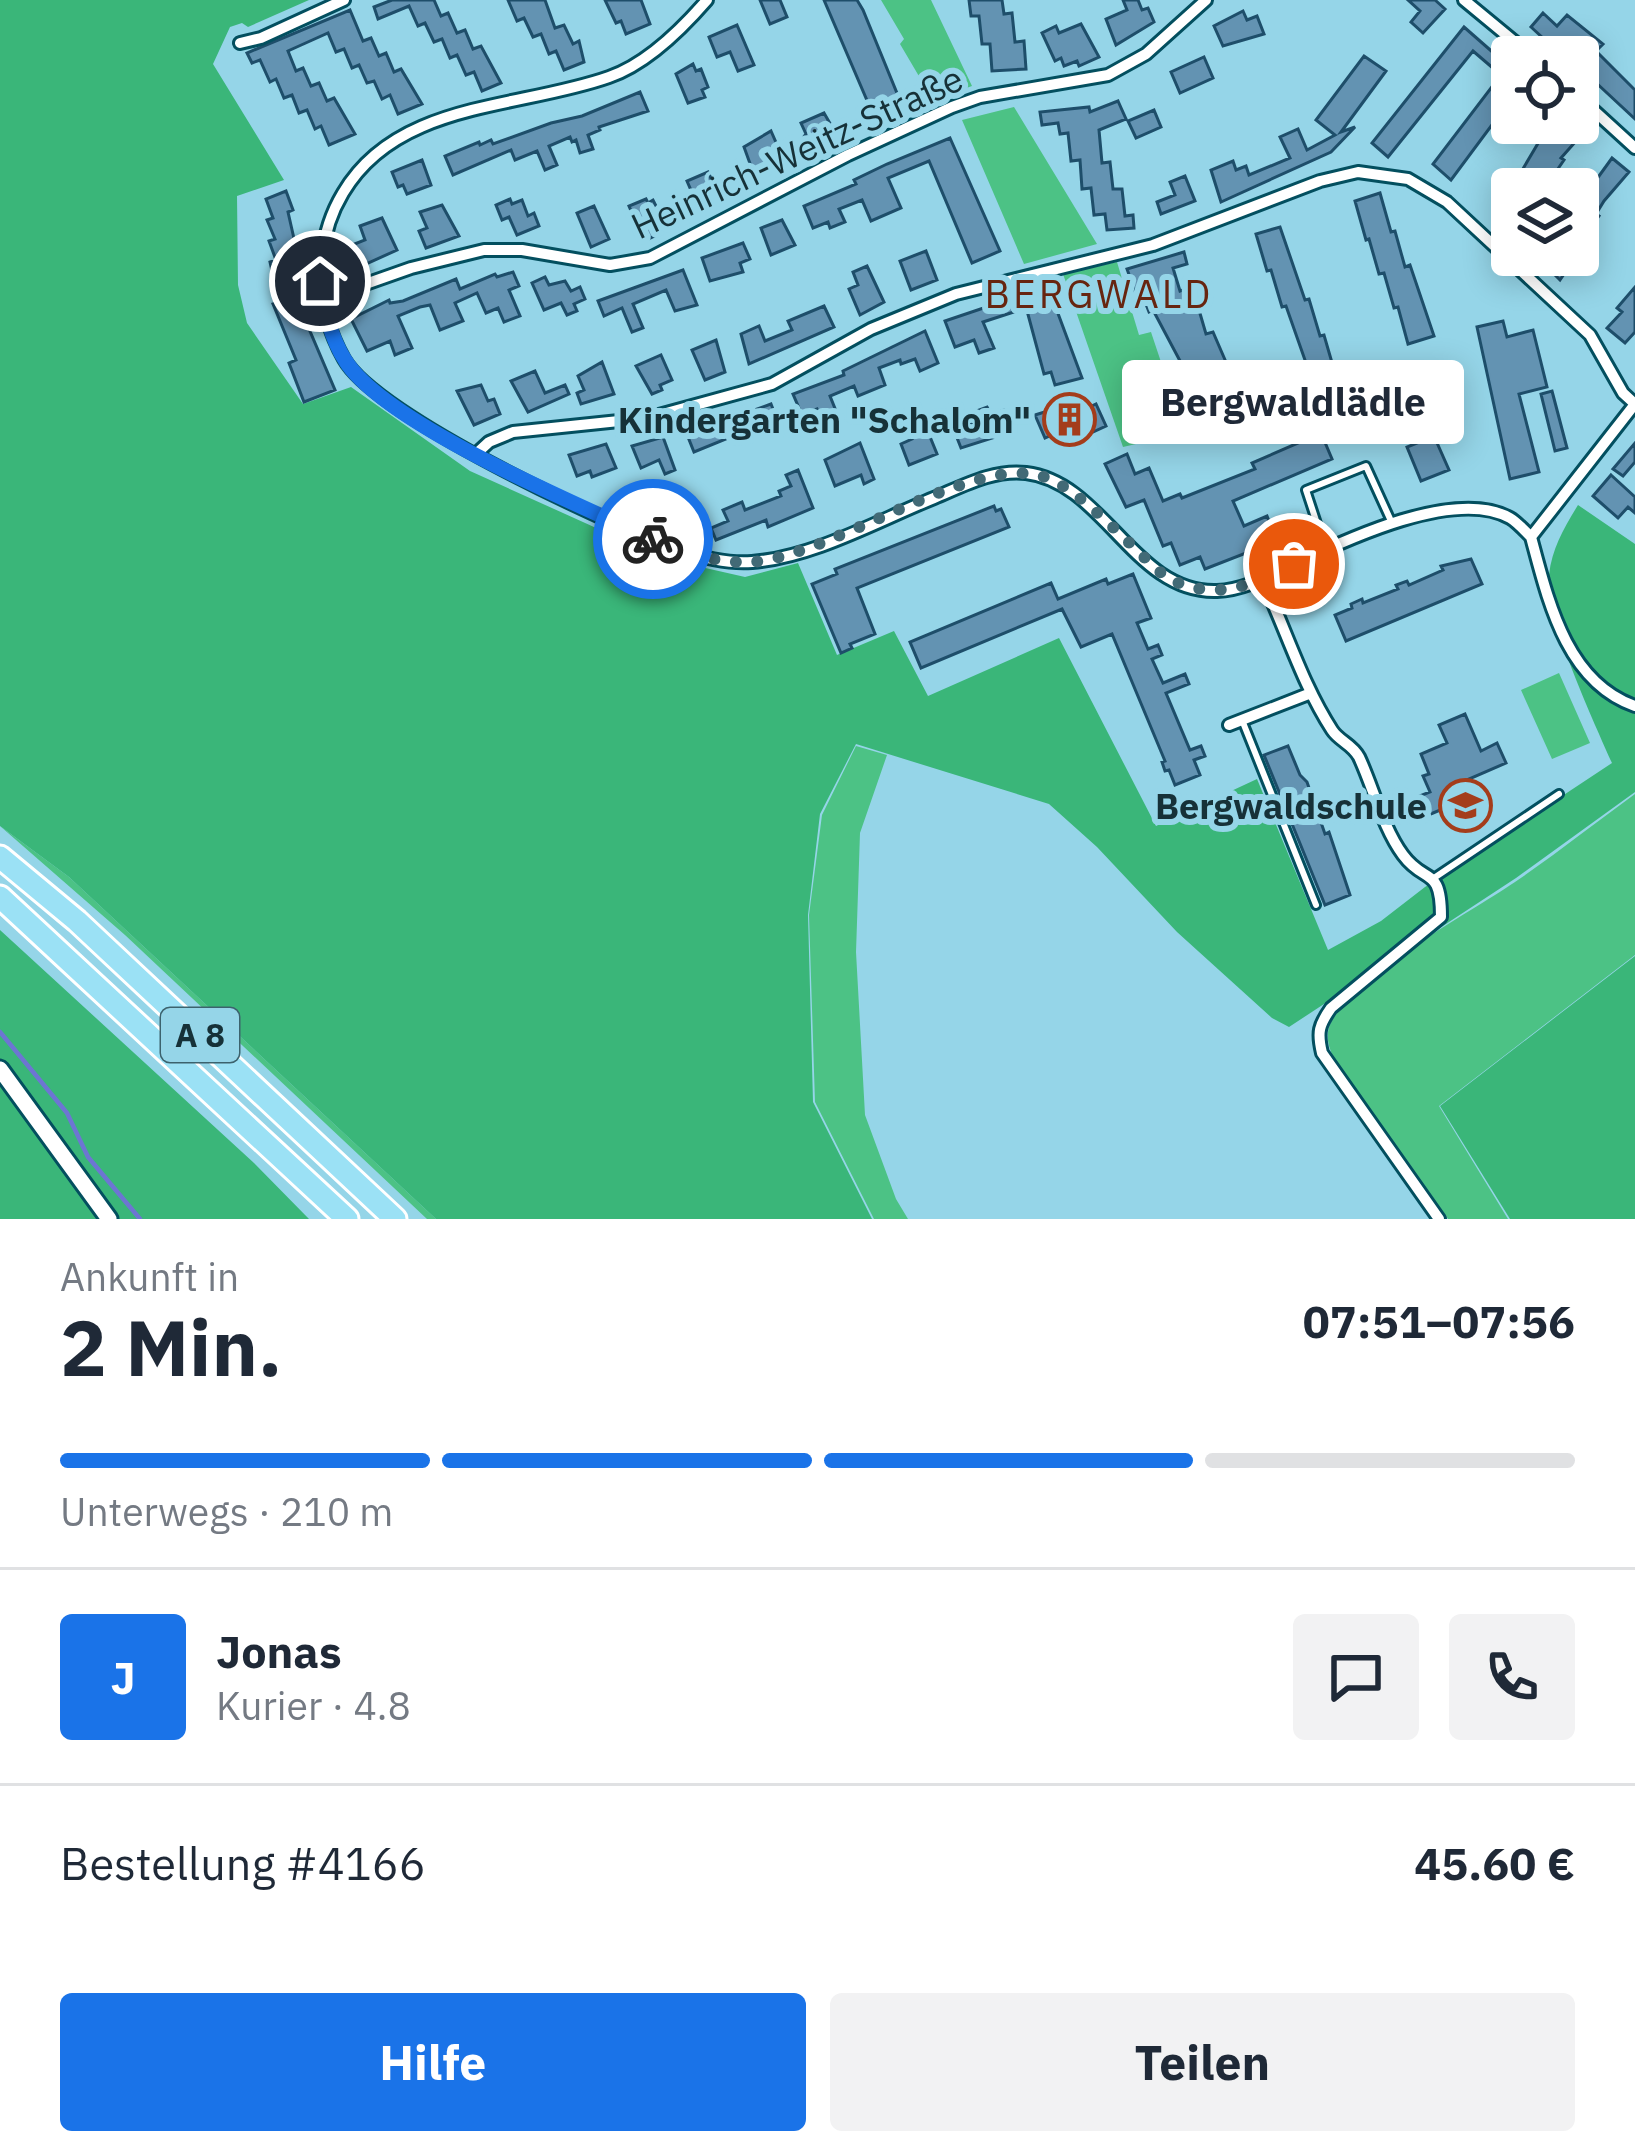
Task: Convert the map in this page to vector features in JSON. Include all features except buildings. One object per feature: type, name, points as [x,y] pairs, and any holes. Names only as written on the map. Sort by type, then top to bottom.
[{"type":"highway","name":"A 8","points":[[0,857],[77,921],[395,1219]]},
{"type":"highway","name":"A 8","points":[[0,898],[347,1219]]},
{"type":"main road","points":[[0,1069],[109,1219]]},
{"type":"street","points":[[240,43],[344,0]]},
{"type":"street","points":[[706,0],[646,58],[613,76],[414,128],[366,160],[334,209],[322,261],[323,299],[345,361],[400,411],[476,454],[679,550],[747,563],[818,544],[996,474],[1033,473],[1062,485],[1157,569],[1185,587],[1227,590],[1262,580],[1392,524],[1451,508],[1479,508],[1510,518],[1531,537],[1556,620],[1574,656],[1606,692],[1635,706]]},
{"type":"street","name":"Heinrich-Weitz-Straße","points":[[323,299],[411,268],[484,250],[522,250],[610,265],[650,258],[952,106],[1108,75],[1146,54],[1206,0]]},
{"type":"street","points":[[1464,0],[1508,36]]},
{"type":"street","points":[[1599,115],[1635,148]]},
{"type":"street","points":[[476,454],[489,442],[513,432],[648,418],[772,384],[872,329],[956,294],[1153,245],[1321,181],[1358,172],[1408,178],[1447,202],[1590,335],[1623,393],[1635,404],[1531,537]]},
{"type":"street","points":[[1262,580],[1335,736],[1354,748],[1404,857],[1434,878],[1441,895],[1441,917],[1331,1008],[1318,1035],[1322,1053],[1439,1219]]},
{"type":"street","points":[[1229,725],[1311,693]]},
{"type":"lane","points":[[1326,551],[1306,490],[1366,466],[1392,524]]},
{"type":"lane","points":[[1242,720],[1316,905]]},
{"type":"lane","points":[[1434,878],[1559,794]]},
{"type":"green space","points":[[0,0],[309,0],[248,27],[242,23],[230,27],[213,64],[284,180],[237,196],[238,285],[247,323],[303,404],[351,387],[470,471],[679,562],[745,577],[798,563],[837,655],[894,631],[928,696],[1059,638],[1156,826],[1257,779],[1328,950],[1381,921],[1612,763],[1572,669],[1550,593],[1553,556],[1578,505],[1635,544],[1635,792],[1516,878],[1289,1027],[1272,1018],[1177,932],[1049,804],[856,744],[820,814],[808,915],[813,1102],[872,1219],[436,1219],[69,877],[0,826]]},
{"type":"green space","points":[[881,0],[931,0],[972,86],[933,100]]},
{"type":"green space","points":[[1014,107],[1097,244],[1024,264],[962,120]]},
{"type":"green space","points":[[1117,262],[1139,335],[1151,332],[1166,377],[1176,375],[1196,430],[1123,447],[1063,274]]},
{"type":"green space","points":[[1559,673],[1590,743],[1552,759],[1521,690]]},
{"type":"green space","points":[[856,746],[887,755],[860,833],[856,952],[865,1115],[908,1219],[874,1219],[815,1102],[809,915],[822,815]]},
{"type":"green space","points":[[1635,794],[1635,955],[1439,1106],[1508,1219],[1448,1219],[1333,1057],[1330,1025],[1352,996],[1394,960],[1515,882]]},
{"type":"green space","points":[[0,826],[69,877],[436,1219],[427,1219],[125,935]]},
{"type":"green space","points":[[0,930],[254,1163],[309,1219],[0,1219]]},
{"type":"green space","points":[[1635,956],[1635,1219],[1510,1219],[1440,1106]]},
{"type":"waterway","points":[[0,1032],[67,1113],[88,1157],[140,1219]]},
{"type":"way so far","points":[[653,539],[716,558],[747,563],[768,560],[1010,471],[1033,473],[1062,485],[1167,578],[1185,587],[1227,590],[1294,564]]},
{"type":"place","name":"Kindergarten \"Schalom\"","points":[[1070,420]]},
{"type":"place","name":"Bergwaldlädle","points":[[1294,564]]},
{"type":"place","name":"Bergwaldschule","points":[[1466,806]]},
{"type":"district","name":"BERGWALD","points":[[1099,294]]},
{"type":"route","points":[[320,281],[345,361],[385,400],[521,478],[653,539]]}]
